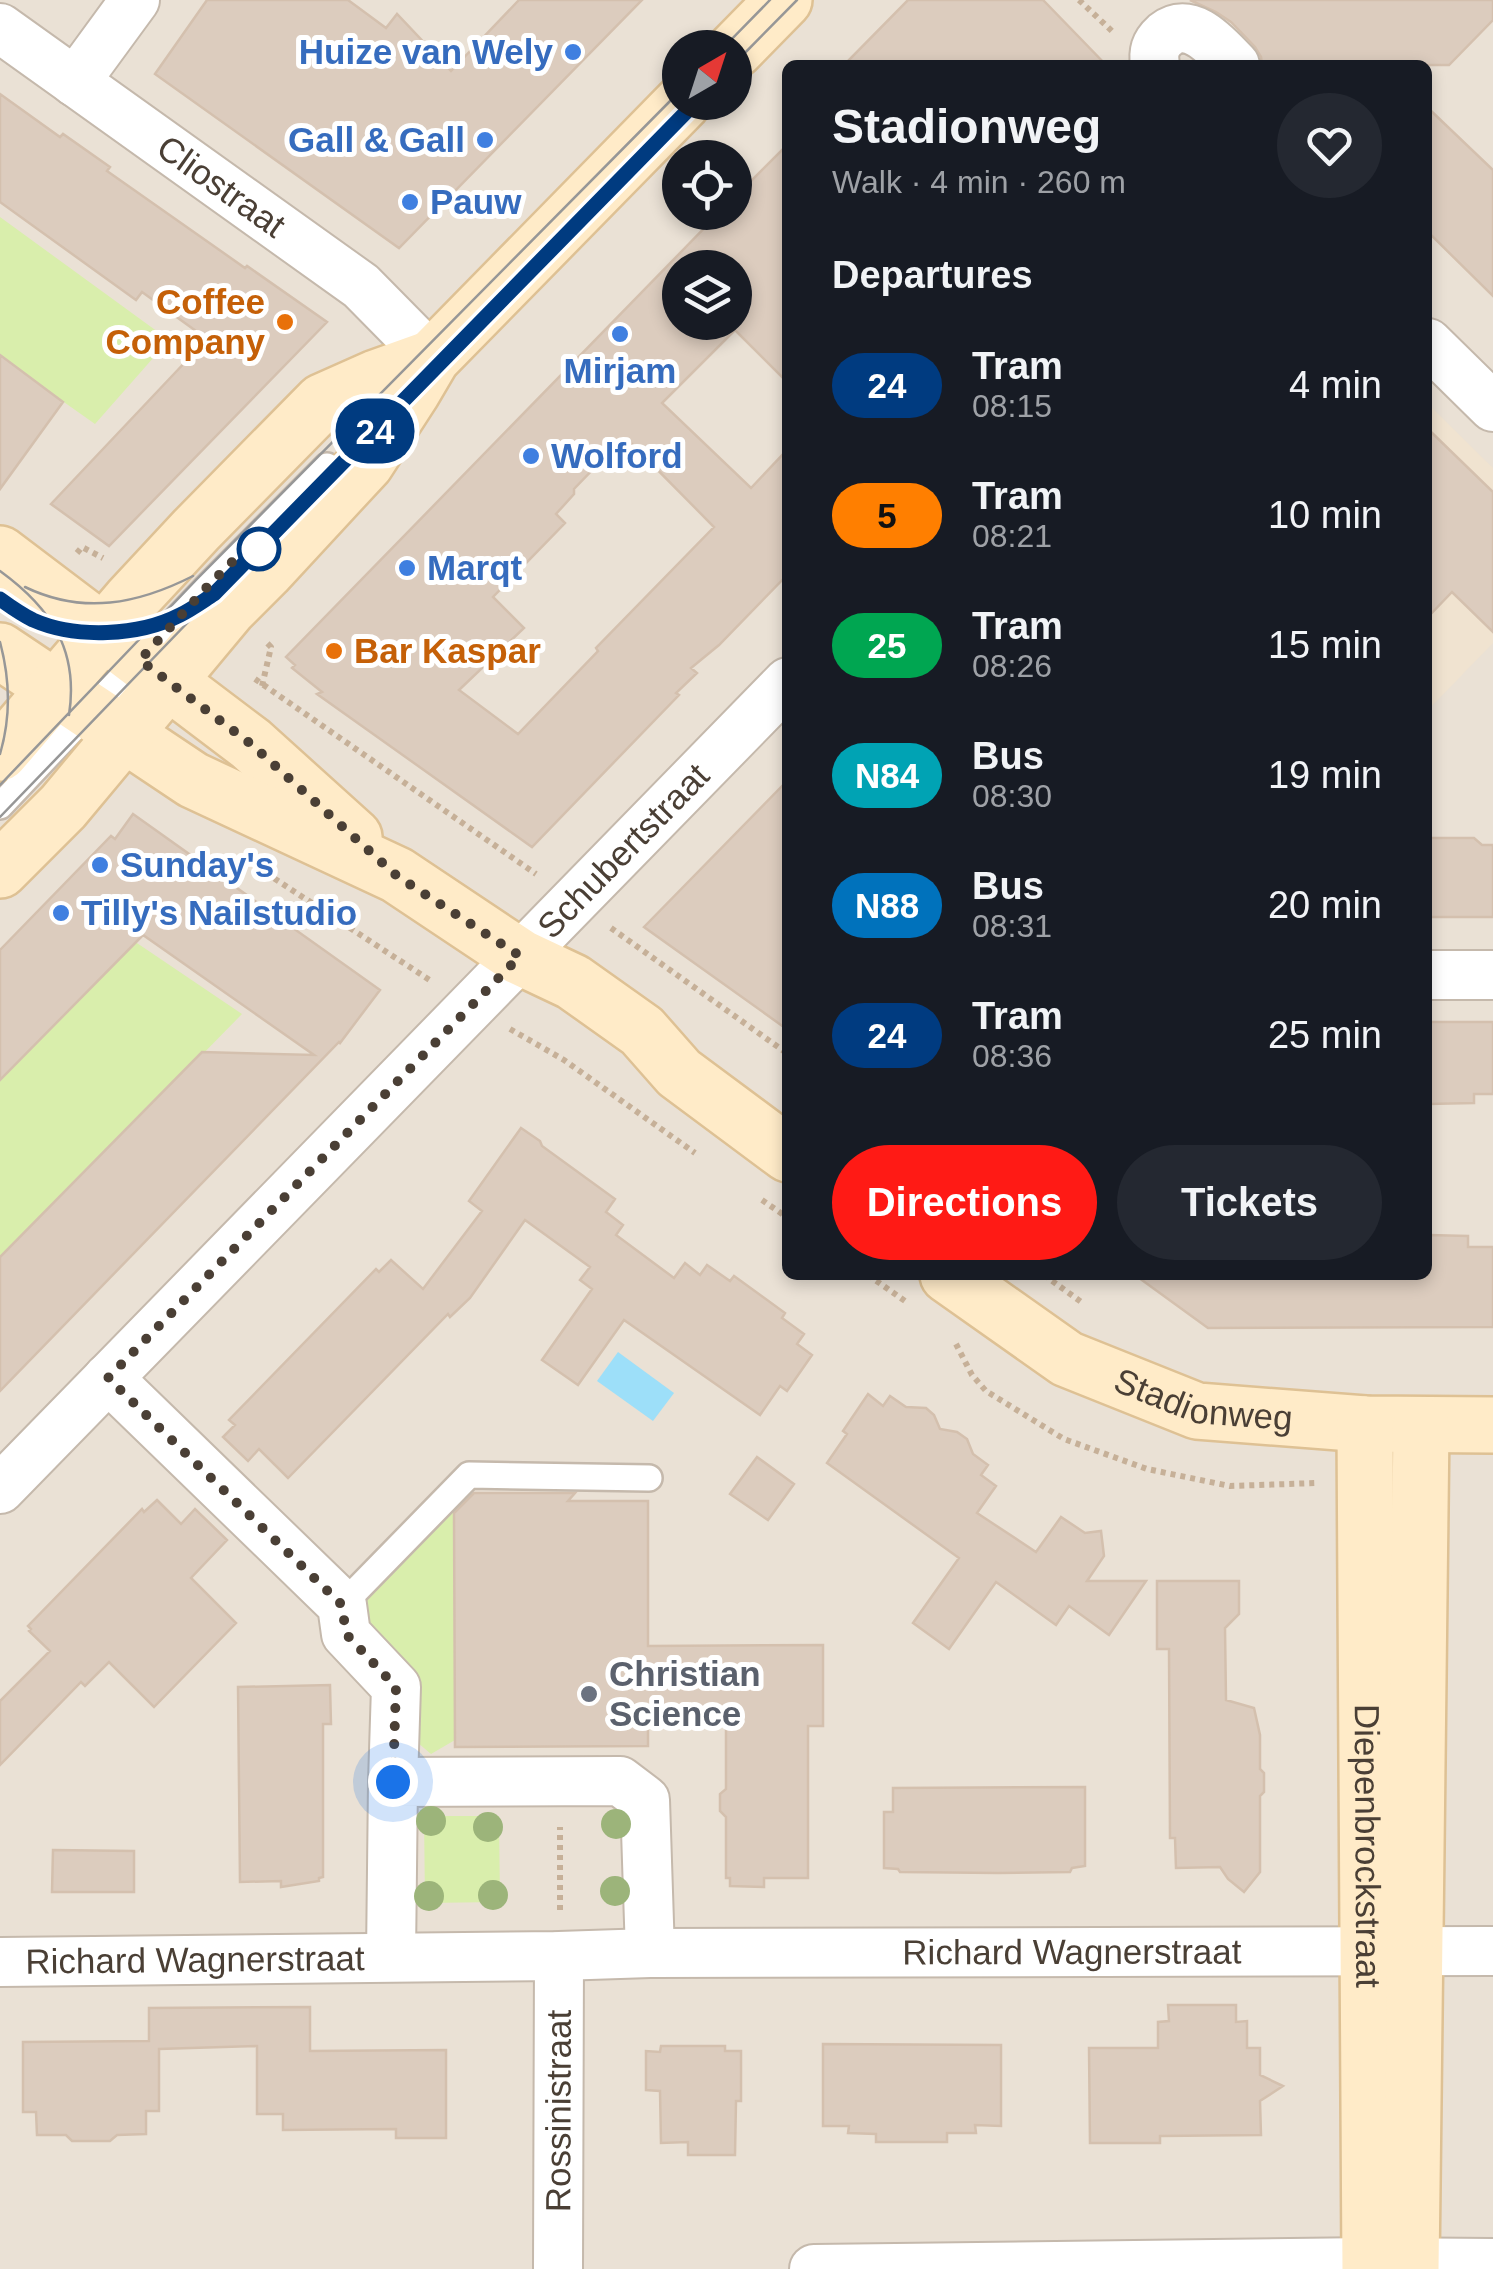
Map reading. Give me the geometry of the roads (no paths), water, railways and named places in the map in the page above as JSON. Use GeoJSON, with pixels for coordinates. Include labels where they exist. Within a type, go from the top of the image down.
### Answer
{"type":"FeatureCollection","features":[{"type":"Feature","properties":{"kind":"main road"},"geometry":{"type":"LineString","coordinates":[[752,33],[784,0]]}},
{"type":"Feature","properties":{"kind":"main road"},"geometry":{"type":"LineString","coordinates":[[95,663],[228,608],[366,464],[432,358],[665,120]]}},
{"type":"Feature","properties":{"kind":"main road"},"geometry":{"type":"LineString","coordinates":[[0,753],[95,663],[188,537],[322,402],[432,358]]}},
{"type":"Feature","properties":{"kind":"main road"},"geometry":{"type":"LineString","coordinates":[[0,554],[95,663]]}},
{"type":"Feature","properties":{"kind":"main road"},"geometry":{"type":"LineString","coordinates":[[0,652],[95,663],[251,744],[397,876],[520,956],[557,1008],[615,1044],[679,1073],[782,1150]]}},
{"type":"Feature","properties":{"kind":"main road"},"geometry":{"type":"LineString","coordinates":[[0,870],[63,806],[95,663]]}},
{"type":"Feature","properties":{"kind":"main road","name":"Stadionweg"},"geometry":{"type":"LineString","coordinates":[[955,1280],[1067,1359],[1198,1411],[1364,1424],[1493,1425]]}},
{"type":"Feature","properties":{"kind":"main road","name":"Diepenbrockstraat"},"geometry":{"type":"LineString","coordinates":[[1364,1424],[1391,1951]]}},
{"type":"Feature","properties":{"kind":"main road","name":"Diepenbrockstraat"},"geometry":{"type":"LineString","coordinates":[[1390,2265],[1391,1951],[1421,1425]]}},
{"type":"Feature","properties":{"kind":"street"},"geometry":{"type":"LineString","coordinates":[[75,82],[135,0]]}},
{"type":"Feature","properties":{"kind":"street","name":"Cliostraat"},"geometry":{"type":"LineString","coordinates":[[0,28],[361,286],[432,358]]}},
{"type":"Feature","properties":{"kind":"street"},"geometry":{"type":"LineString","coordinates":[[1154,60],[1155,47],[1175,29],[1191,29],[1230,60]]}},
{"type":"Feature","properties":{"kind":"street"},"geometry":{"type":"LineString","coordinates":[[1432,347],[1493,407]]}},
{"type":"Feature","properties":{"kind":"street","name":"Schubertstraat"},"geometry":{"type":"LineString","coordinates":[[0,1490],[782,688]]}},
{"type":"Feature","properties":{"kind":"street"},"geometry":{"type":"LineString","coordinates":[[1432,976],[1493,975]]}},
{"type":"Feature","properties":{"kind":"street"},"geometry":{"type":"LineString","coordinates":[[108,1378],[342,1605]]}},
{"type":"Feature","properties":{"kind":"street","name":"Richard Wagnerstraat"},"geometry":{"type":"LineString","coordinates":[[342,1605],[346,1634],[396,1687],[392,1956]]}},
{"type":"Feature","properties":{"kind":"street"},"geometry":{"type":"LineString","coordinates":[[393,1782],[620,1781],[645,1800],[650,1953]]}},
{"type":"Feature","properties":{"kind":"street","name":"Richard Wagnerstraat"},"geometry":{"type":"LineString","coordinates":[[0,1962],[650,1953],[1493,1951]]}},
{"type":"Feature","properties":{"kind":"street","name":"Rossinistraat"},"geometry":{"type":"LineString","coordinates":[[558,2269],[560,1956]]}},
{"type":"Feature","properties":{"kind":"street"},"geometry":{"type":"LineString","coordinates":[[814,2269],[1493,2262]]}},
{"type":"Feature","properties":{"kind":"lane"},"geometry":{"type":"LineString","coordinates":[[0,806],[95,663]]}},
{"type":"Feature","properties":{"kind":"lane"},"geometry":{"type":"LineString","coordinates":[[342,1605],[469,1475],[649,1478]]}},
{"type":"Feature","properties":{"kind":"water"},"geometry":{"type":"Polygon","coordinates":[[[618,1352],[674,1393],[653,1421],[597,1381],[618,1352]]]}},
{"type":"Feature","properties":{"kind":"tram line"},"geometry":{"type":"LineString","coordinates":[[741,30],[770,0]]}},
{"type":"Feature","properties":{"kind":"tram line"},"geometry":{"type":"LineString","coordinates":[[752,46],[797,0]]}},
{"type":"Feature","properties":{"kind":"tram line"},"geometry":{"type":"LineString","coordinates":[[0,785],[197,579],[662,109]]}},
{"type":"Feature","properties":{"kind":"tram line"},"geometry":{"type":"LineString","coordinates":[[0,817],[678,120]]}},
{"type":"Feature","properties":{"kind":"tram line","name":"24"},"geometry":{"type":"LineString","coordinates":[[0,599],[47,626],[85,632],[128,632],[179,616],[214,594],[678,120]]}},
{"type":"Feature","properties":{"kind":"tram line"},"geometry":{"type":"LineString","coordinates":[[0,571],[34,600],[57,632],[70,670],[69,715]]}},
{"type":"Feature","properties":{"kind":"tram line"},"geometry":{"type":"LineString","coordinates":[[25,587],[68,601],[110,602],[152,593],[193,576]]}},
{"type":"Feature","properties":{"kind":"tram line"},"geometry":{"type":"LineString","coordinates":[[0,599],[36,619],[74,630],[114,632],[155,625]]}},
{"type":"Feature","properties":{"kind":"tram line"},"geometry":{"type":"LineString","coordinates":[[0,642],[8,698],[0,754]]}},
{"type":"Feature","properties":{"kind":"place","name":"Huize van Wely"},"geometry":{"type":"Point","coordinates":[573,52]}},
{"type":"Feature","properties":{"kind":"place","name":"Gall & Gall"},"geometry":{"type":"Point","coordinates":[485,140]}},
{"type":"Feature","properties":{"kind":"place","name":"Pauw"},"geometry":{"type":"Point","coordinates":[410,202]}},
{"type":"Feature","properties":{"kind":"place","name":"Coffee Company"},"geometry":{"type":"Point","coordinates":[285,322]}},
{"type":"Feature","properties":{"kind":"place","name":"Mirjam"},"geometry":{"type":"Point","coordinates":[620,334]}},
{"type":"Feature","properties":{"kind":"place","name":"Wolford"},"geometry":{"type":"Point","coordinates":[531,456]}},
{"type":"Feature","properties":{"kind":"place","name":"Marqt"},"geometry":{"type":"Point","coordinates":[407,568]}},
{"type":"Feature","properties":{"kind":"place","name":"Bar Kaspar"},"geometry":{"type":"Point","coordinates":[334,651]}},
{"type":"Feature","properties":{"kind":"place","name":"Sunday's"},"geometry":{"type":"Point","coordinates":[100,865]}},
{"type":"Feature","properties":{"kind":"place","name":"Tilly's Nailstudio"},"geometry":{"type":"Point","coordinates":[61,913]}},
{"type":"Feature","properties":{"kind":"place","name":"Christian Science"},"geometry":{"type":"Point","coordinates":[589,1694]}}]}
